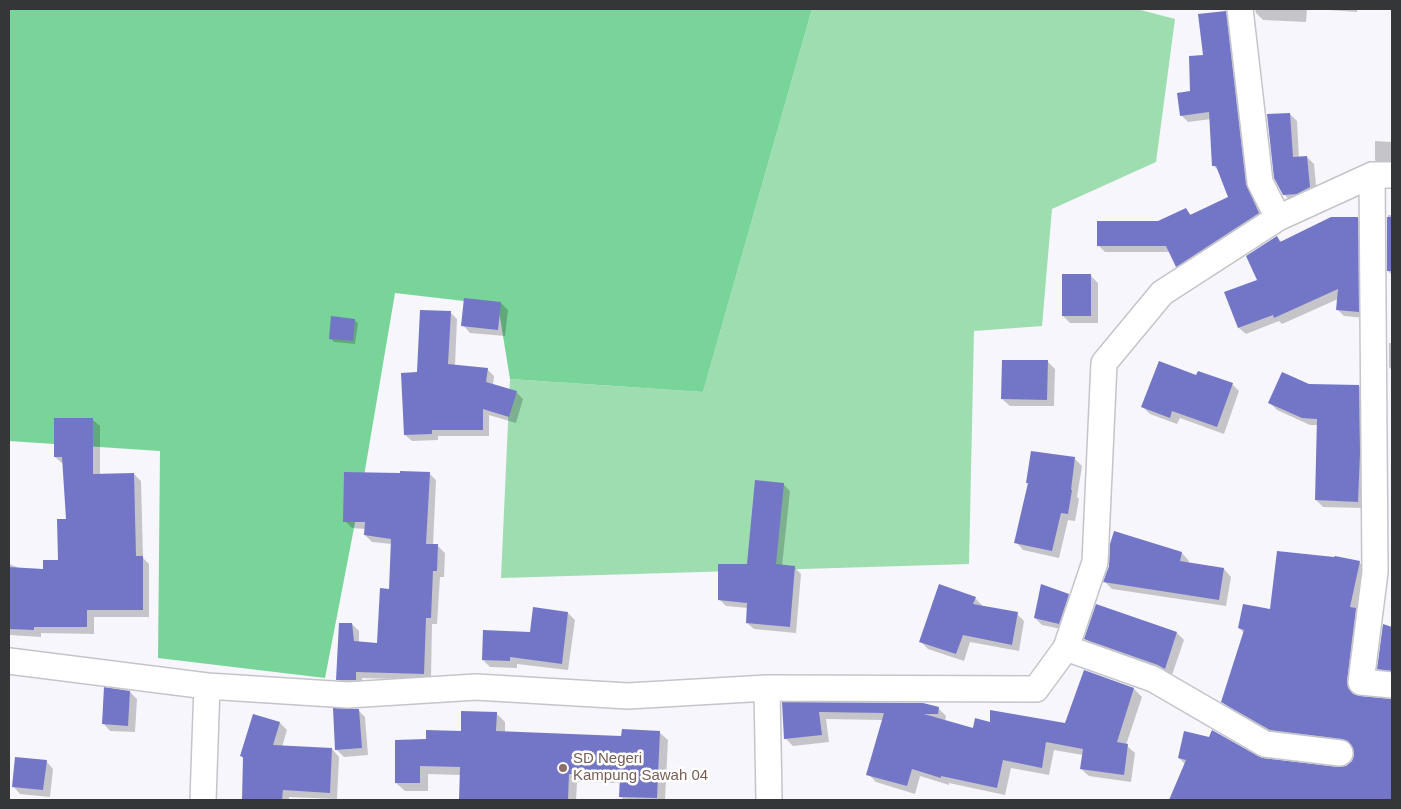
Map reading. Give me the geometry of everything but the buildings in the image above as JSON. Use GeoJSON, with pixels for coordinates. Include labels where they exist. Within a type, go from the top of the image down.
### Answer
{"type":"FeatureCollection","features":[{"type":"Feature","properties":{"kind":"street"},"geometry":{"type":"LineString","coordinates":[[1240,9],[1260,182],[1278,218]]}},
{"type":"Feature","properties":{"kind":"street"},"geometry":{"type":"LineString","coordinates":[[9,661],[207,686],[348,695],[476,687],[628,696],[767,688],[1036,689],[1066,648],[1095,562],[1104,363],[1162,293],[1278,218],[1382,175],[1375,572],[1361,682],[1392,685]]}},
{"type":"Feature","properties":{"kind":"street"},"geometry":{"type":"LineString","coordinates":[[1066,648],[1153,679],[1265,744],[1340,753]]}},
{"type":"Feature","properties":{"kind":"street"},"geometry":{"type":"LineString","coordinates":[[204,800],[207,686]]}},
{"type":"Feature","properties":{"kind":"street"},"geometry":{"type":"LineString","coordinates":[[767,688],[769,800]]}},
{"type":"Feature","properties":{"kind":"green space"},"geometry":{"type":"Polygon","coordinates":[[[9,9],[812,9],[703,392],[510,379],[498,305],[395,293],[364,476],[325,678],[158,658],[160,451],[9,441],[9,9]]]}},
{"type":"Feature","properties":{"kind":"green space"},"geometry":{"type":"Polygon","coordinates":[[[812,9],[1137,9],[1175,19],[1156,162],[1052,209],[1042,326],[974,331],[969,564],[501,578],[510,379],[703,392],[812,9]]]}},
{"type":"Feature","properties":{"kind":"place","name":"SD Negeri Kampung Sawah 04"},"geometry":{"type":"Point","coordinates":[563,768]}}]}
